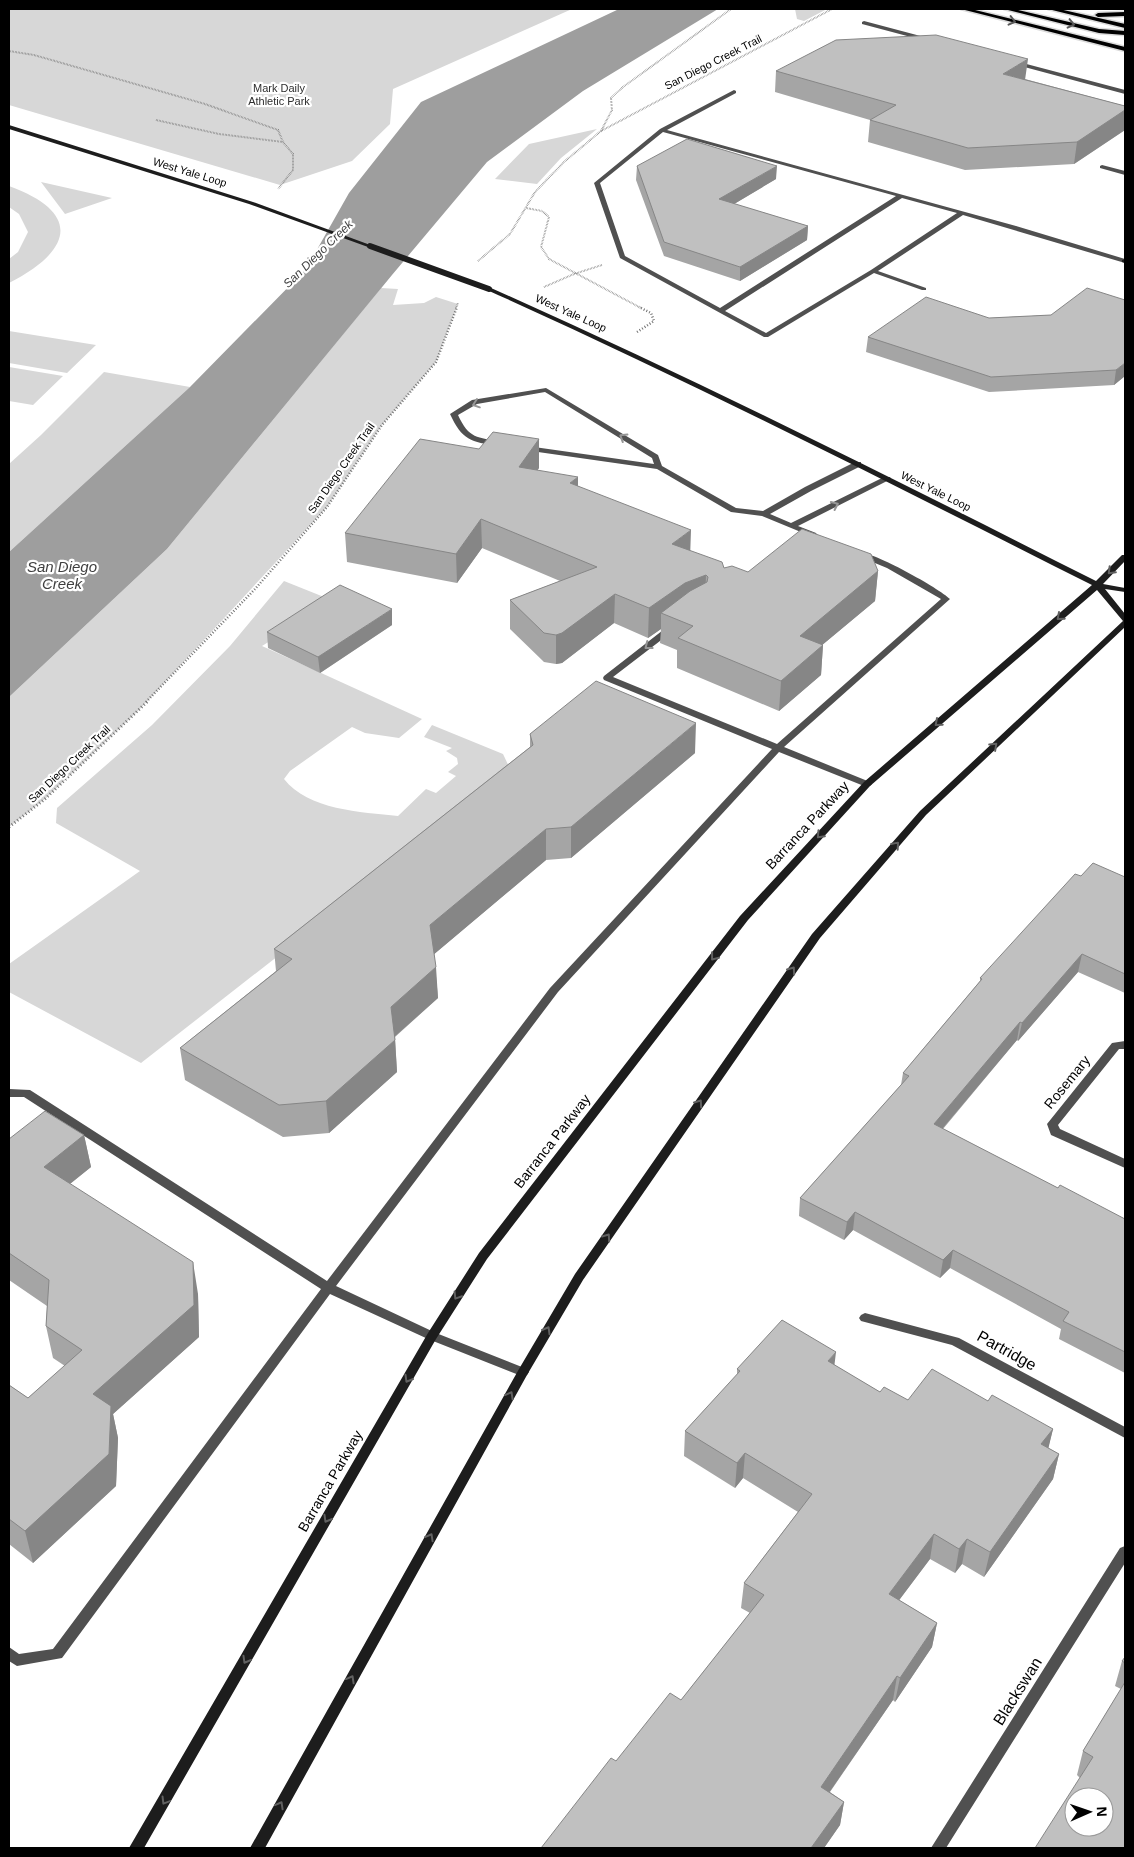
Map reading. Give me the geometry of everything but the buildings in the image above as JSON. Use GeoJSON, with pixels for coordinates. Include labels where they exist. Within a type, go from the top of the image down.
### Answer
{"type":"FeatureCollection","features":[{"type":"Feature","properties":{"kind":"main road"},"geometry":{"type":"LineString","coordinates":[[964,9],[1125,50]]}},
{"type":"Feature","properties":{"kind":"main road"},"geometry":{"type":"LineString","coordinates":[[1007,9],[1099,31],[1125,33]]}},
{"type":"Feature","properties":{"kind":"main road"},"geometry":{"type":"LineString","coordinates":[[1051,9],[1125,26]]}},
{"type":"Feature","properties":{"kind":"main road"},"geometry":{"type":"LineString","coordinates":[[1081,16],[1125,14]]}},
{"type":"Feature","properties":{"kind":"main road","name":"West Yale Loop"},"geometry":{"type":"LineString","coordinates":[[9,127],[251,203],[489,289],[608,342],[858,464],[1097,585],[1125,590]]}},
{"type":"Feature","properties":{"kind":"main road","name":"Barranca Parkway"},"geometry":{"type":"LineString","coordinates":[[136,1848],[432,1336],[483,1256],[744,918],[867,784],[1097,585],[1125,557]]}},
{"type":"Feature","properties":{"kind":"main road","name":"West Yale Loop"},"geometry":{"type":"LineString","coordinates":[[1097,585],[1125,621]]}},
{"type":"Feature","properties":{"kind":"main road"},"geometry":{"type":"LineString","coordinates":[[257,1848],[523,1372],[579,1277],[816,936],[923,814],[1125,621]]}},
{"type":"Feature","properties":{"kind":"street"},"geometry":{"type":"LineString","coordinates":[[864,23],[929,40]]}},
{"type":"Feature","properties":{"kind":"street"},"geometry":{"type":"LineString","coordinates":[[1004,60],[1125,92]]}},
{"type":"Feature","properties":{"kind":"street"},"geometry":{"type":"LineString","coordinates":[[734,92],[662,130],[597,183],[622,257],[766,336],[873,271],[962,213]]}},
{"type":"Feature","properties":{"kind":"street"},"geometry":{"type":"LineString","coordinates":[[662,130],[962,213],[1124,261]]}},
{"type":"Feature","properties":{"kind":"street"},"geometry":{"type":"LineString","coordinates":[[1102,166],[1125,173]]}},
{"type":"Feature","properties":{"kind":"street"},"geometry":{"type":"LineString","coordinates":[[720,311],[901,196]]}},
{"type":"Feature","properties":{"kind":"street"},"geometry":{"type":"LineString","coordinates":[[873,271],[924,289]]}},
{"type":"Feature","properties":{"kind":"street"},"geometry":{"type":"LineString","coordinates":[[504,444],[475,440],[461,431],[454,414],[475,402],[546,390],[655,457],[659,467]]}},
{"type":"Feature","properties":{"kind":"street"},"geometry":{"type":"LineString","coordinates":[[514,446],[659,467],[734,510],[764,514],[815,536],[799,542]]}},
{"type":"Feature","properties":{"kind":"street"},"geometry":{"type":"LineString","coordinates":[[764,514],[808,488],[858,464]]}},
{"type":"Feature","properties":{"kind":"street"},"geometry":{"type":"LineString","coordinates":[[791,526],[887,479]]}},
{"type":"Feature","properties":{"kind":"street"},"geometry":{"type":"LineString","coordinates":[[9,1653],[17,1660],[57,1654],[328,1288],[554,990],[778,748],[946,599],[890,566],[852,551]]}},
{"type":"Feature","properties":{"kind":"street"},"geometry":{"type":"LineString","coordinates":[[678,623],[607,678],[867,784]]}},
{"type":"Feature","properties":{"kind":"street","name":"Rosemary"},"geometry":{"type":"LineString","coordinates":[[1125,1045],[1116,1046],[1052,1124],[1055,1132],[1125,1164]]}},
{"type":"Feature","properties":{"kind":"street"},"geometry":{"type":"LineString","coordinates":[[9,1093],[26,1092],[328,1288],[432,1336],[523,1372]]}},
{"type":"Feature","properties":{"kind":"street","name":"Partridge"},"geometry":{"type":"LineString","coordinates":[[865,1318],[955,1340],[1125,1433]]}},
{"type":"Feature","properties":{"kind":"street","name":"Blackswan"},"geometry":{"type":"LineString","coordinates":[[938,1848],[1125,1552]]}},
{"type":"Feature","properties":{"kind":"path","name":"San Diego Creek Trail"},"geometry":{"type":"LineString","coordinates":[[601,131],[612,110],[611,98],[623,87],[731,9]]}},
{"type":"Feature","properties":{"kind":"path","name":"San Diego Creek Trail"},"geometry":{"type":"LineString","coordinates":[[477,262],[510,234],[535,192],[564,162],[601,131],[832,9]]}},
{"type":"Feature","properties":{"kind":"path"},"geometry":{"type":"LineString","coordinates":[[9,51],[42,58],[205,104],[278,130],[283,142],[293,154],[293,170],[278,189]]}},
{"type":"Feature","properties":{"kind":"path"},"geometry":{"type":"LineString","coordinates":[[156,120],[200,133],[242,140],[283,142]]}},
{"type":"Feature","properties":{"kind":"path"},"geometry":{"type":"LineString","coordinates":[[526,208],[548,213],[550,220],[542,242],[544,253],[557,265],[651,314],[654,318],[654,322],[644,329],[608,342]]}},
{"type":"Feature","properties":{"kind":"path"},"geometry":{"type":"LineString","coordinates":[[544,287],[574,274],[600,266]]}},
{"type":"Feature","properties":{"kind":"path","name":"San Diego Creek Trail"},"geometry":{"type":"LineString","coordinates":[[9,827],[45,799],[139,710],[255,589],[327,507],[382,425],[436,362],[462,295]]}},
{"type":"Feature","properties":{"kind":"green space","name":"Mark Daily Athletic Park"},"geometry":{"type":"Polygon","coordinates":[[[9,9],[572,9],[393,89],[390,124],[352,161],[280,185],[9,105],[9,9]]]}},
{"type":"Feature","properties":{"kind":"green space"},"geometry":{"type":"Polygon","coordinates":[[[795,9],[827,9],[804,21],[797,19],[795,9]]]}},
{"type":"Feature","properties":{"kind":"green space"},"geometry":{"type":"Polygon","coordinates":[[[597,129],[561,158],[537,184],[495,179],[529,144],[597,129]]]}},
{"type":"Feature","properties":{"kind":"green space"},"geometry":{"type":"Polygon","coordinates":[[[41,182],[112,198],[65,214],[41,182]]]}},
{"type":"Feature","properties":{"kind":"green space"},"geometry":{"type":"Polygon","coordinates":[[[9,186],[33,197],[49,208],[58,220],[60,233],[56,245],[46,258],[30,271],[9,283],[9,259],[18,252],[28,232],[19,214],[9,207],[9,186]]]}},
{"type":"Feature","properties":{"kind":"green space"},"geometry":{"type":"Polygon","coordinates":[[[381,288],[398,289],[393,305],[424,303],[436,297],[458,304],[436,362],[382,425],[327,507],[139,710],[45,799],[9,827],[9,697],[167,549],[381,288]]]}},
{"type":"Feature","properties":{"kind":"green space"},"geometry":{"type":"Polygon","coordinates":[[[9,331],[96,345],[67,373],[9,363],[9,331]]]}},
{"type":"Feature","properties":{"kind":"green space"},"geometry":{"type":"Polygon","coordinates":[[[9,367],[63,376],[33,405],[9,401],[9,367]]]}},
{"type":"Feature","properties":{"kind":"green space"},"geometry":{"type":"Polygon","coordinates":[[[104,372],[190,387],[9,552],[9,464],[104,372]]]}},
{"type":"Feature","properties":{"kind":"green space"},"geometry":{"type":"Polygon","coordinates":[[[284,581],[334,601],[262,646],[422,719],[399,738],[365,733],[352,727],[290,771],[284,779],[294,789],[307,797],[336,808],[398,816],[426,789],[436,793],[456,776],[448,772],[458,764],[457,758],[446,751],[452,748],[424,737],[432,725],[503,754],[512,773],[141,1063],[9,992],[9,964],[140,871],[56,823],[57,808],[152,725],[230,646],[284,581]]]}},
{"type":"Feature","properties":{"kind":"water","name":"San Diego Creek"},"geometry":{"type":"Polygon","coordinates":[[[619,9],[718,9],[583,91],[487,162],[167,549],[9,697],[9,552],[190,387],[306,269],[349,193],[421,102],[619,9]]]}}]}
